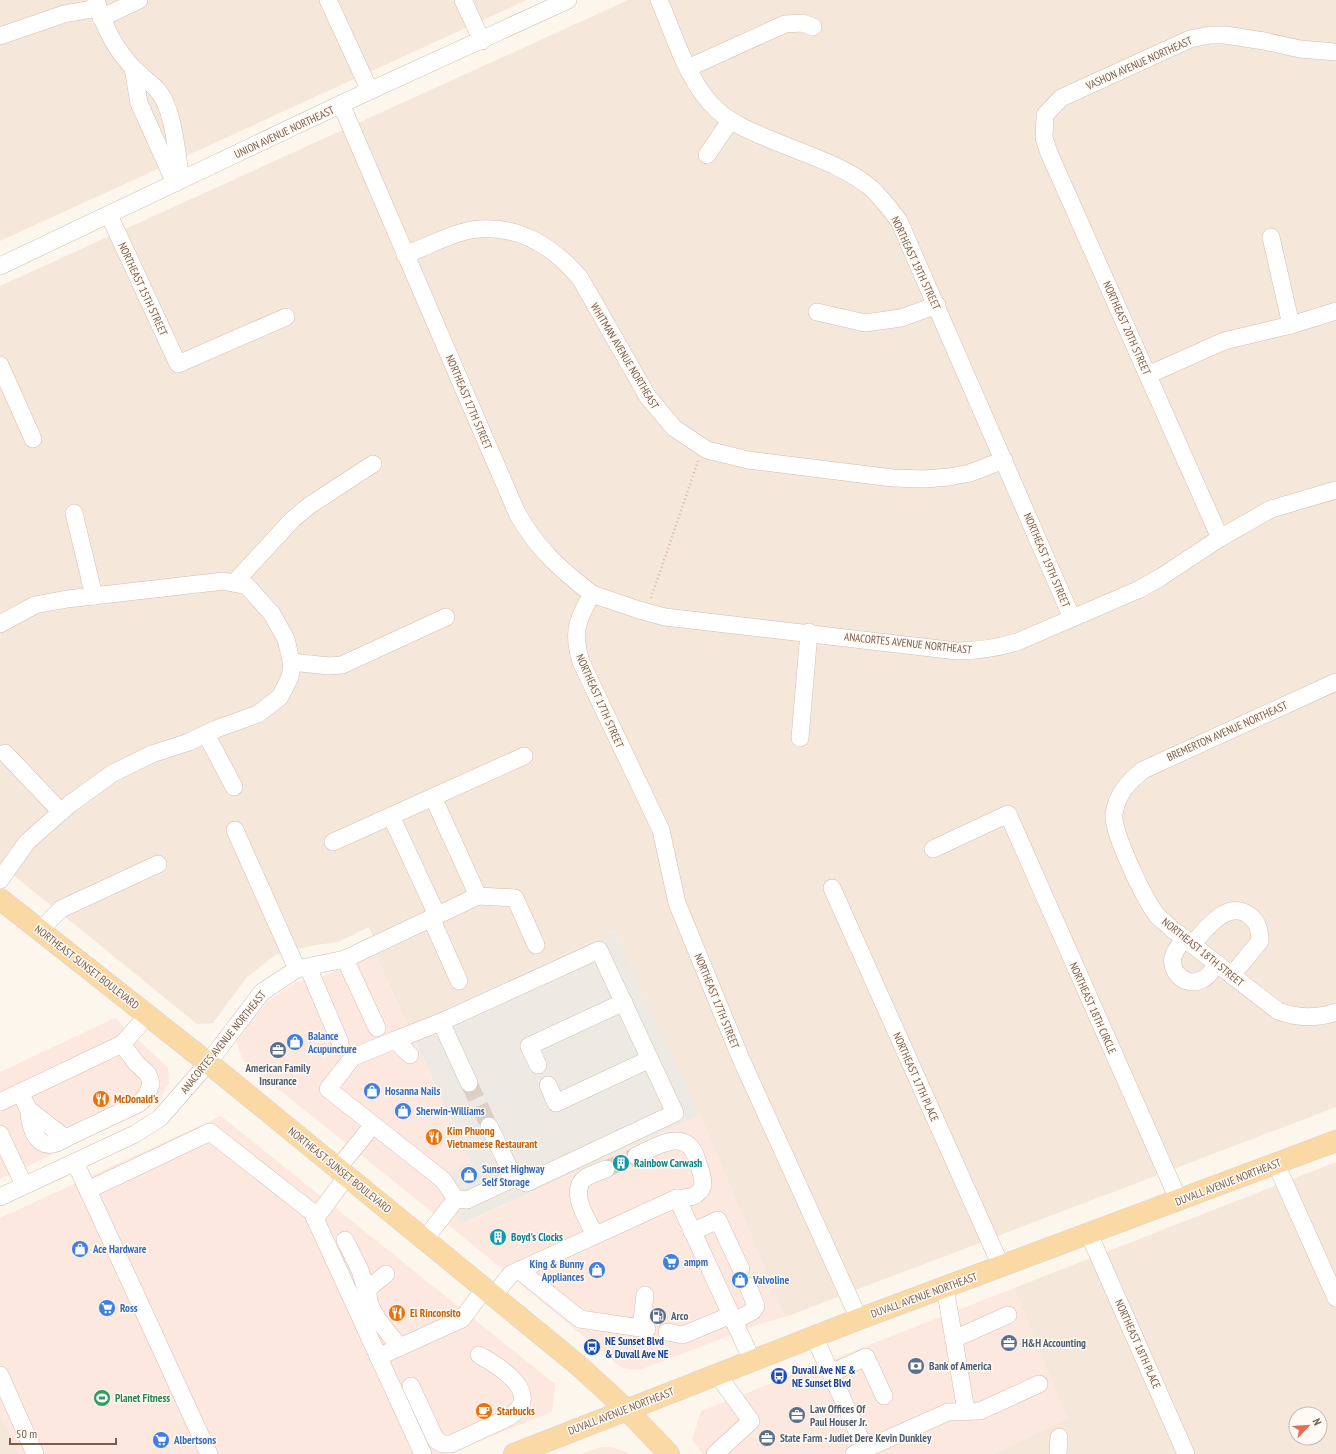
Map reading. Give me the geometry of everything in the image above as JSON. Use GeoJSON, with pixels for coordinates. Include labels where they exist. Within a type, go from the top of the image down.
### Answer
{"type":"FeatureCollection","features":[{"type":"Feature","properties":{"kind":"main road","name":"NORTHEAST SUNSET BOULEVARD"},"geometry":{"type":"LineString","coordinates":[[0,898],[343,1172],[578,1365],[626,1409],[669,1454]]}},
{"type":"Feature","properties":{"kind":"main road","name":"DUVALL AVENUE NORTHEAST"},"geometry":{"type":"LineString","coordinates":[[514,1454],[536,1450],[626,1409],[814,1336],[1179,1201],[1336,1141]]}},
{"type":"Feature","properties":{"kind":"street"},"geometry":{"type":"LineString","coordinates":[[0,36],[64,14],[98,9],[139,0]]}},
{"type":"Feature","properties":{"kind":"street"},"geometry":{"type":"LineString","coordinates":[[328,0],[370,91]]}},
{"type":"Feature","properties":{"kind":"street"},"geometry":{"type":"LineString","coordinates":[[463,0],[482,41]]}},
{"type":"Feature","properties":{"kind":"street","name":"UNION AVENUE NORTHEAST"},"geometry":{"type":"LineString","coordinates":[[0,266],[341,104],[482,41],[568,0]]}},
{"type":"Feature","properties":{"kind":"street","name":"NORTHEAST 19TH STREET"},"geometry":{"type":"LineString","coordinates":[[659,0],[688,68],[703,94],[716,110],[730,121],[854,176],[871,188],[886,203],[899,221],[937,305],[1072,618]]}},
{"type":"Feature","properties":{"kind":"street"},"geometry":{"type":"LineString","coordinates":[[98,9],[133,68],[160,92],[169,113],[175,138],[178,182]]}},
{"type":"Feature","properties":{"kind":"street"},"geometry":{"type":"LineString","coordinates":[[688,68],[786,24],[803,23],[813,27]]}},
{"type":"Feature","properties":{"kind":"street","name":"VASHON AVENUE NORTHEAST"},"geometry":{"type":"LineString","coordinates":[[1045,115],[1061,98],[1190,39],[1210,35],[1225,35],[1264,41],[1300,49],[1336,52]]}},
{"type":"Feature","properties":{"kind":"street"},"geometry":{"type":"LineString","coordinates":[[133,68],[140,103],[178,182]]}},
{"type":"Feature","properties":{"kind":"street","name":"NORTHEAST 17TH STREET"},"geometry":{"type":"LineString","coordinates":[[341,104],[517,513],[530,535],[545,553],[565,573],[592,594],[577,623],[577,649],[581,662],[661,830],[677,903],[741,1059],[859,1319]]}},
{"type":"Feature","properties":{"kind":"street","name":"NORTHEAST 20TH STREET"},"geometry":{"type":"LineString","coordinates":[[1045,115],[1044,138],[1049,153],[1220,538]]}},
{"type":"Feature","properties":{"kind":"street"},"geometry":{"type":"LineString","coordinates":[[707,155],[730,121]]}},
{"type":"Feature","properties":{"kind":"street","name":"NORTHEAST 15TH STREET"},"geometry":{"type":"LineString","coordinates":[[109,215],[178,364],[286,317]]}},
{"type":"Feature","properties":{"kind":"street","name":"WHITMAN AVENUE NORTHEAST"},"geometry":{"type":"LineString","coordinates":[[406,255],[470,230],[504,230],[520,233],[537,241],[566,262],[580,278],[648,397],[662,416],[688,439],[707,450],[748,460],[892,478],[924,479],[949,477],[970,473],[1004,460]]}},
{"type":"Feature","properties":{"kind":"street"},"geometry":{"type":"LineString","coordinates":[[1271,237],[1291,325]]}},
{"type":"Feature","properties":{"kind":"street"},"geometry":{"type":"LineString","coordinates":[[817,312],[865,323],[901,318],[937,305]]}},
{"type":"Feature","properties":{"kind":"street"},"geometry":{"type":"LineString","coordinates":[[1148,375],[1224,341],[1291,325],[1336,311]]}},
{"type":"Feature","properties":{"kind":"street"},"geometry":{"type":"LineString","coordinates":[[0,365],[33,438]]}},
{"type":"Feature","properties":{"kind":"street"},"geometry":{"type":"LineString","coordinates":[[234,583],[293,519],[310,504],[373,464]]}},
{"type":"Feature","properties":{"kind":"street","name":"ANACORTES AVENUE NORTHEAST"},"geometry":{"type":"LineString","coordinates":[[592,594],[665,617],[809,632],[958,651],[975,651],[996,648],[1017,642],[1140,589],[1220,538],[1271,509],[1336,490]]}},
{"type":"Feature","properties":{"kind":"street"},"geometry":{"type":"LineString","coordinates":[[74,513],[94,596]]}},
{"type":"Feature","properties":{"kind":"street"},"geometry":{"type":"LineString","coordinates":[[0,624],[34,604],[224,580],[247,586],[272,614],[286,639],[291,662],[290,677],[280,697],[258,714],[206,734],[190,742],[152,754],[113,773],[61,812],[27,842],[0,880]]}},
{"type":"Feature","properties":{"kind":"street"},"geometry":{"type":"LineString","coordinates":[[291,662],[329,666],[342,665],[446,617]]}},
{"type":"Feature","properties":{"kind":"street"},"geometry":{"type":"LineString","coordinates":[[800,738],[809,632]]}},
{"type":"Feature","properties":{"kind":"street","name":"BREMERTON AVENUE NORTHEAST"},"geometry":{"type":"LineString","coordinates":[[1123,789],[1132,779],[1155,763],[1334,688]]}},
{"type":"Feature","properties":{"kind":"street"},"geometry":{"type":"LineString","coordinates":[[206,734],[234,787]]}},
{"type":"Feature","properties":{"kind":"street"},"geometry":{"type":"LineString","coordinates":[[4,753],[61,812]]}},
{"type":"Feature","properties":{"kind":"street"},"geometry":{"type":"LineString","coordinates":[[333,842],[524,756]]}},
{"type":"Feature","properties":{"kind":"street","name":"NORTHEAST 18TH STREET"},"geometry":{"type":"LineString","coordinates":[[1123,789],[1116,805],[1114,816],[1116,829],[1148,901],[1157,914],[1188,942],[1278,1011],[1292,1016],[1306,1018],[1336,1012]]}},
{"type":"Feature","properties":{"kind":"street"},"geometry":{"type":"LineString","coordinates":[[433,797],[478,896],[515,898],[536,945]]}},
{"type":"Feature","properties":{"kind":"street","name":"NORTHEAST 18TH CIRCLE"},"geometry":{"type":"LineString","coordinates":[[933,849],[1008,814],[1179,1201]]}},
{"type":"Feature","properties":{"kind":"street"},"geometry":{"type":"LineString","coordinates":[[391,816],[434,917],[459,981]]}},
{"type":"Feature","properties":{"kind":"street"},"geometry":{"type":"LineString","coordinates":[[235,830],[340,1042]]}},
{"type":"Feature","properties":{"kind":"street"},"geometry":{"type":"LineString","coordinates":[[40,930],[61,909],[158,864]]}},
{"type":"Feature","properties":{"kind":"street","name":"NORTHEAST 17TH PLACE"},"geometry":{"type":"LineString","coordinates":[[832,888],[1001,1266]]}},
{"type":"Feature","properties":{"kind":"street","name":"ANACORTES AVENUE NORTHEAST"},"geometry":{"type":"LineString","coordinates":[[0,1196],[135,1134],[160,1118],[208,1063],[262,992],[303,968],[344,960],[478,896]]}},
{"type":"Feature","properties":{"kind":"street"},"geometry":{"type":"LineString","coordinates":[[1218,964],[1205,979],[1199,981],[1186,981],[1181,978],[1173,967],[1174,955],[1223,914],[1237,911],[1250,916],[1259,927],[1260,941],[1232,975]]}},
{"type":"Feature","properties":{"kind":"street"},"geometry":{"type":"LineString","coordinates":[[489,1126],[514,1178],[526,1183],[675,1113],[599,950],[441,1022],[353,1057],[328,1089],[442,1180],[456,1199],[467,1200],[514,1178]]}},
{"type":"Feature","properties":{"kind":"street"},"geometry":{"type":"LineString","coordinates":[[344,960],[377,1028]]}},
{"type":"Feature","properties":{"kind":"street"},"geometry":{"type":"LineString","coordinates":[[538,1065],[529,1046],[624,1002]]}},
{"type":"Feature","properties":{"kind":"street"},"geometry":{"type":"LineString","coordinates":[[0,1102],[122,1044],[148,1015]]}},
{"type":"Feature","properties":{"kind":"street"},"geometry":{"type":"LineString","coordinates":[[441,1022],[469,1083]]}},
{"type":"Feature","properties":{"kind":"street"},"geometry":{"type":"LineString","coordinates":[[395,1040],[410,1055]]}},
{"type":"Feature","properties":{"kind":"street"},"geometry":{"type":"LineString","coordinates":[[20,1093],[29,1110],[29,1122],[40,1141],[52,1144],[140,1103],[147,1095],[151,1083],[148,1074],[136,1062],[122,1044]]}},
{"type":"Feature","properties":{"kind":"street"},"geometry":{"type":"LineString","coordinates":[[548,1085],[556,1103],[650,1059]]}},
{"type":"Feature","properties":{"kind":"street"},"geometry":{"type":"LineString","coordinates":[[315,1219],[373,1125]]}},
{"type":"Feature","properties":{"kind":"street"},"geometry":{"type":"LineString","coordinates":[[88,1190],[210,1132],[312,1212],[423,1454]]}},
{"type":"Feature","properties":{"kind":"street"},"geometry":{"type":"LineString","coordinates":[[0,1134],[24,1185]]}},
{"type":"Feature","properties":{"kind":"street"},"geometry":{"type":"LineString","coordinates":[[378,1357],[462,1318],[511,1274],[677,1198],[694,1196],[698,1194],[703,1185],[697,1160],[690,1147],[677,1141],[669,1141],[636,1156]]}},
{"type":"Feature","properties":{"kind":"street"},"geometry":{"type":"LineString","coordinates":[[75,1162],[210,1454]]}},
{"type":"Feature","properties":{"kind":"street"},"geometry":{"type":"LineString","coordinates":[[1276,1164],[1336,1298]]}},
{"type":"Feature","properties":{"kind":"street"},"geometry":{"type":"LineString","coordinates":[[595,1235],[578,1198],[580,1186],[585,1178],[606,1169]]}},
{"type":"Feature","properties":{"kind":"street"},"geometry":{"type":"LineString","coordinates":[[677,1198],[752,1360]]}},
{"type":"Feature","properties":{"kind":"street"},"geometry":{"type":"LineString","coordinates":[[425,1239],[456,1199]]}},
{"type":"Feature","properties":{"kind":"street"},"geometry":{"type":"LineString","coordinates":[[692,1232],[718,1220],[741,1269]]}},
{"type":"Feature","properties":{"kind":"street","name":"NORTHEAST 18TH PLACE"},"geometry":{"type":"LineString","coordinates":[[1089,1234],[1186,1454]]}},
{"type":"Feature","properties":{"kind":"street"},"geometry":{"type":"LineString","coordinates":[[345,1240],[360,1270],[369,1304],[400,1347]]}},
{"type":"Feature","properties":{"kind":"street"},"geometry":{"type":"LineString","coordinates":[[519,1270],[580,1319],[644,1329],[645,1295]]}},
{"type":"Feature","properties":{"kind":"street"},"geometry":{"type":"LineString","coordinates":[[367,1293],[369,1288],[386,1274]]}},
{"type":"Feature","properties":{"kind":"street"},"geometry":{"type":"LineString","coordinates":[[667,1332],[683,1335],[753,1311],[756,1306],[748,1286]]}},
{"type":"Feature","properties":{"kind":"street"},"geometry":{"type":"LineString","coordinates":[[945,1287],[966,1411]]}},
{"type":"Feature","properties":{"kind":"street"},"geometry":{"type":"LineString","coordinates":[[954,1340],[1008,1315]]}},
{"type":"Feature","properties":{"kind":"street"},"geometry":{"type":"LineString","coordinates":[[814,1336],[831,1374],[860,1452],[948,1412],[980,1411],[1039,1384]]}},
{"type":"Feature","properties":{"kind":"street"},"geometry":{"type":"LineString","coordinates":[[411,1386],[436,1440],[443,1444],[451,1444],[509,1417],[515,1413],[522,1401],[520,1387],[515,1381],[497,1365],[479,1355]]}},
{"type":"Feature","properties":{"kind":"street"},"geometry":{"type":"LineString","coordinates":[[831,1374],[866,1357],[884,1396]]}},
{"type":"Feature","properties":{"kind":"street"},"geometry":{"type":"LineString","coordinates":[[715,1454],[751,1421],[717,1374]]}},
{"type":"Feature","properties":{"kind":"street"},"geometry":{"type":"LineString","coordinates":[[0,1375],[35,1454]]}},
{"type":"Feature","properties":{"kind":"street"},"geometry":{"type":"LineString","coordinates":[[1058,1454],[1059,1437]]}},
{"type":"Feature","properties":{"kind":"path"},"geometry":{"type":"LineString","coordinates":[[639,610],[653,596],[698,459],[707,450]]}},
{"type":"Feature","properties":{"kind":"shaded area"},"geometry":{"type":"Polygon","coordinates":[[[0,0],[527,0],[0,241],[0,0]]]}},
{"type":"Feature","properties":{"kind":"shaded area"},"geometry":{"type":"Polygon","coordinates":[[[628,0],[1336,0],[1336,1107],[785,1317],[700,1115],[615,931],[408,1026],[374,952],[379,949],[369,927],[338,942],[310,946],[275,955],[247,977],[213,1023],[197,1024],[0,864],[0,286],[628,0]]]}},
{"type":"Feature","properties":{"kind":"shaded area","name":"Sunset Highway Self Storage"},"geometry":{"type":"Polygon","coordinates":[[[615,931],[700,1115],[460,1225],[455,1212],[465,1207],[449,1173],[470,1162],[408,1026],[615,931]]]}},
{"type":"Feature","properties":{"kind":"shaded area"},"geometry":{"type":"Polygon","coordinates":[[[374,952],[470,1163],[465,1208],[461,1225],[700,1115],[785,1317],[762,1323],[640,1370],[622,1368],[456,1231],[243,1061],[236,1041],[268,1001],[296,982],[324,976],[374,952]]]}},
{"type":"Feature","properties":{"kind":"shaded area"},"geometry":{"type":"Polygon","coordinates":[[[115,1018],[168,1068],[169,1083],[160,1099],[139,1114],[0,1179],[0,1072],[115,1018]]]}},
{"type":"Feature","properties":{"kind":"shaded area"},"geometry":{"type":"Polygon","coordinates":[[[221,1116],[555,1384],[552,1412],[448,1454],[19,1454],[0,1413],[0,1218],[221,1116]]]}},
{"type":"Feature","properties":{"kind":"shaded area"},"geometry":{"type":"Polygon","coordinates":[[[1336,1162],[1336,1454],[992,1454],[1067,1419],[1014,1288],[1336,1162]]]}},
{"type":"Feature","properties":{"kind":"shaded area"},"geometry":{"type":"Polygon","coordinates":[[[1014,1288],[1068,1419],[992,1454],[703,1454],[692,1440],[701,1411],[1014,1288]]]}},
{"type":"Feature","properties":{"kind":"shaded area"},"geometry":{"type":"Polygon","coordinates":[[[0,1413],[19,1454],[0,1454],[0,1413]]]}},
{"type":"Feature","properties":{"kind":"shaded area"},"geometry":{"type":"Polygon","coordinates":[[[601,1447],[611,1447],[628,1454],[581,1454],[601,1447]]]}},
{"type":"Feature","properties":{"kind":"tunnel"},"geometry":{"type":"LineString","coordinates":[[469,1083],[489,1126]]}},
{"type":"Feature","properties":{"kind":"tunnel"},"geometry":{"type":"LineString","coordinates":[[606,1169],[636,1156]]}},
{"type":"Feature","properties":{"kind":"place","name":"Balance Acupuncture"},"geometry":{"type":"Point","coordinates":[295,1042]}},
{"type":"Feature","properties":{"kind":"place","name":"American Family Insurance"},"geometry":{"type":"Point","coordinates":[278,1050]}},
{"type":"Feature","properties":{"kind":"place","name":"Hosanna Nails"},"geometry":{"type":"Point","coordinates":[372,1091]}},
{"type":"Feature","properties":{"kind":"place","name":"McDonald's"},"geometry":{"type":"Point","coordinates":[101,1099]}},
{"type":"Feature","properties":{"kind":"place","name":"Sherwin-Williams"},"geometry":{"type":"Point","coordinates":[403,1111]}},
{"type":"Feature","properties":{"kind":"place","name":"Kim Phuong Vietnamese Restaurant"},"geometry":{"type":"Point","coordinates":[434,1137]}},
{"type":"Feature","properties":{"kind":"place","name":"Rainbow Carwash"},"geometry":{"type":"Point","coordinates":[621,1163]}},
{"type":"Feature","properties":{"kind":"place","name":"Sunset Highway Self Storage"},"geometry":{"type":"Point","coordinates":[469,1175]}},
{"type":"Feature","properties":{"kind":"place","name":"Boyd's Clocks"},"geometry":{"type":"Point","coordinates":[498,1237]}},
{"type":"Feature","properties":{"kind":"place","name":"Ace Hardware"},"geometry":{"type":"Point","coordinates":[80,1249]}},
{"type":"Feature","properties":{"kind":"place","name":"ampm"},"geometry":{"type":"Point","coordinates":[671,1262]}},
{"type":"Feature","properties":{"kind":"place","name":"King & Bunny Appliances"},"geometry":{"type":"Point","coordinates":[597,1270]}},
{"type":"Feature","properties":{"kind":"place","name":"Valvoline"},"geometry":{"type":"Point","coordinates":[740,1280]}},
{"type":"Feature","properties":{"kind":"place","name":"Ross"},"geometry":{"type":"Point","coordinates":[107,1308]}},
{"type":"Feature","properties":{"kind":"place","name":"El Rinconsito"},"geometry":{"type":"Point","coordinates":[397,1313]}},
{"type":"Feature","properties":{"kind":"place","name":"Arco"},"geometry":{"type":"Point","coordinates":[658,1316]}},
{"type":"Feature","properties":{"kind":"place","name":"H&H Accounting"},"geometry":{"type":"Point","coordinates":[1009,1343]}},
{"type":"Feature","properties":{"kind":"place","name":"NE Sunset Blvd & Duvall Ave NE"},"geometry":{"type":"Point","coordinates":[592,1347]}},
{"type":"Feature","properties":{"kind":"place","name":"Bank of America"},"geometry":{"type":"Point","coordinates":[916,1366]}},
{"type":"Feature","properties":{"kind":"place","name":"Duvall Ave NE & NE Sunset Blvd"},"geometry":{"type":"Point","coordinates":[779,1376]}},
{"type":"Feature","properties":{"kind":"place","name":"Planet Fitness"},"geometry":{"type":"Point","coordinates":[102,1398]}},
{"type":"Feature","properties":{"kind":"place","name":"Starbucks"},"geometry":{"type":"Point","coordinates":[484,1411]}},
{"type":"Feature","properties":{"kind":"place","name":"Law Offices Of Paul Houser Jr."},"geometry":{"type":"Point","coordinates":[797,1415]}},
{"type":"Feature","properties":{"kind":"place","name":"State Farm - Judiet Dere Kevin Dunkley"},"geometry":{"type":"Point","coordinates":[767,1438]}},
{"type":"Feature","properties":{"kind":"place","name":"Albertsons"},"geometry":{"type":"Point","coordinates":[161,1440]}}]}
